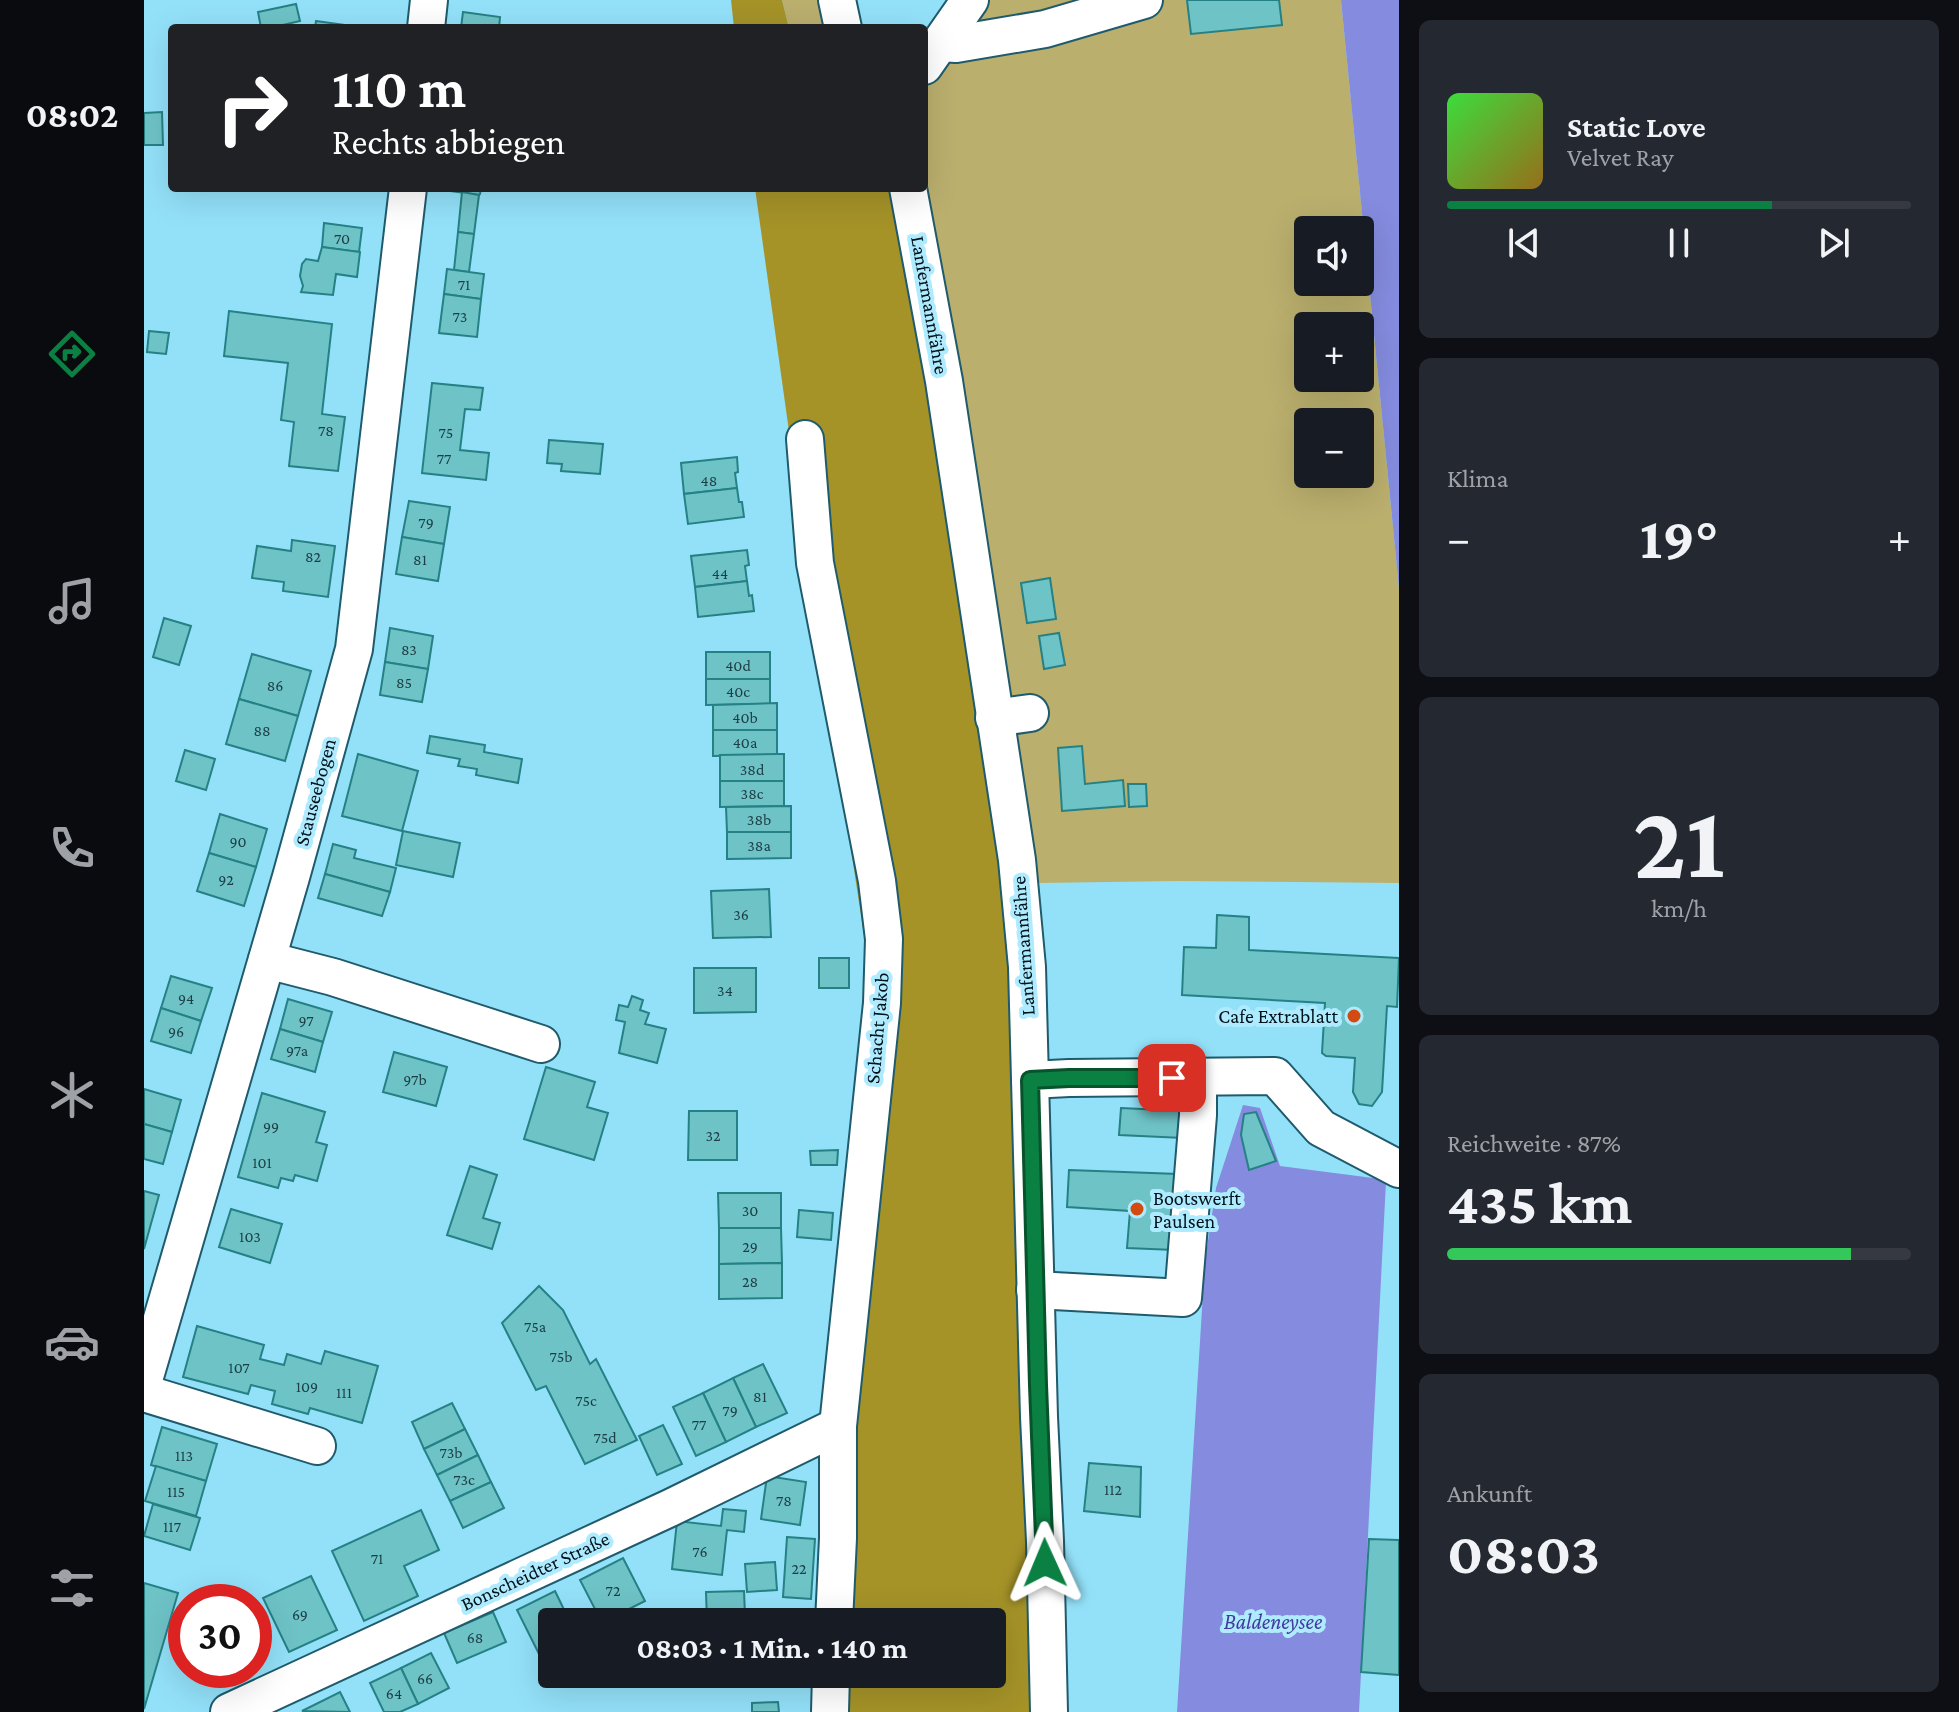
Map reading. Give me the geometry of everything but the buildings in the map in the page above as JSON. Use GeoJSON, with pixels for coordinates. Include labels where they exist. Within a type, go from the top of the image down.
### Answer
{"type":"FeatureCollection","features":[{"type":"Feature","properties":{"kind":"street"},"geometry":{"type":"LineString","coordinates":[[426,24],[429,0]]}},
{"type":"Feature","properties":{"kind":"street"},"geometry":{"type":"LineString","coordinates":[[837,0],[842,24]]}},
{"type":"Feature","properties":{"kind":"street"},"geometry":{"type":"LineString","coordinates":[[933,54],[970,0]]}},
{"type":"Feature","properties":{"kind":"street"},"geometry":{"type":"LineString","coordinates":[[933,54],[956,44],[1045,29],[1144,0]]}},
{"type":"Feature","properties":{"kind":"street","name":"Stauseebogen"},"geometry":{"type":"LineString","coordinates":[[144,1380],[354,649],[408,192]]}},
{"type":"Feature","properties":{"kind":"street","name":"Lanfermannfähre"},"geometry":{"type":"LineString","coordinates":[[909,192],[944,381],[1017,860],[1027,967],[1049,1712]]}},
{"type":"Feature","properties":{"kind":"street","name":"Schacht Jakob"},"geometry":{"type":"LineString","coordinates":[[805,439],[815,563],[877,881],[884,939],[882,1003],[838,1426],[835,1608]]}},
{"type":"Feature","properties":{"kind":"street"},"geometry":{"type":"LineString","coordinates":[[994,718],[1030,713]]}},
{"type":"Feature","properties":{"kind":"street"},"geometry":{"type":"LineString","coordinates":[[267,960],[333,977],[541,1044]]}},
{"type":"Feature","properties":{"kind":"street"},"geometry":{"type":"LineString","coordinates":[[1030,1080],[1275,1076],[1304,1088],[1321,1128],[1399,1169]]}},
{"type":"Feature","properties":{"kind":"street"},"geometry":{"type":"LineString","coordinates":[[1035,1290],[1193,1299],[1198,1078]]}},
{"type":"Feature","properties":{"kind":"street"},"geometry":{"type":"LineString","coordinates":[[144,1393],[317,1446]]}},
{"type":"Feature","properties":{"kind":"street","name":"Bonscheidter Straße"},"geometry":{"type":"LineString","coordinates":[[229,1712],[670,1508],[838,1426]]}},
{"type":"Feature","properties":{"kind":"street"},"geometry":{"type":"LineString","coordinates":[[830,1712],[831,1688]]}},
{"type":"Feature","properties":{"kind":"shaded area"},"geometry":{"type":"Polygon","coordinates":[[[731,0],[782,0],[788,24],[734,24],[731,0]]]}},
{"type":"Feature","properties":{"kind":"shaded area"},"geometry":{"type":"Polygon","coordinates":[[[782,0],[832,0],[838,24],[788,24],[782,0]]]}},
{"type":"Feature","properties":{"kind":"shaded area"},"geometry":{"type":"Polygon","coordinates":[[[983,0],[1341,0],[1362,216],[1294,216],[1294,296],[1370,296],[1372,312],[1294,312],[1294,392],[1374,392],[1374,335],[1399,588],[1399,883],[1039,883],[1030,845],[925,192],[928,192],[928,73],[983,0]]]}},
{"type":"Feature","properties":{"kind":"shaded area"},"geometry":{"type":"Polygon","coordinates":[[[756,192],[904,192],[1009,860],[1039,1712],[825,1712],[826,1688],[1006,1688],[1006,1608],[828,1608],[872,988],[756,192]]]}},
{"type":"Feature","properties":{"kind":"water"},"geometry":{"type":"Polygon","coordinates":[[[1341,0],[1399,0],[1399,588],[1370,296],[1374,296],[1374,216],[1362,216],[1341,0]]]}},
{"type":"Feature","properties":{"kind":"water","name":"Baldeneysee"},"geometry":{"type":"Polygon","coordinates":[[[1243,1105],[1260,1108],[1280,1166],[1386,1181],[1359,1712],[1177,1712],[1205,1261],[1216,1188],[1243,1105]]]}},
{"type":"Feature","properties":{"kind":"place","name":"Cafe Extrablatt"},"geometry":{"type":"Point","coordinates":[1354,1016]}},
{"type":"Feature","properties":{"kind":"place","name":"Bootswerft Paulsen"},"geometry":{"type":"Point","coordinates":[1137,1209]}},
{"type":"Feature","properties":{"kind":"route"},"geometry":{"type":"LineString","coordinates":[[1045,1563],[1030,1080],[1172,1078]]}}]}
